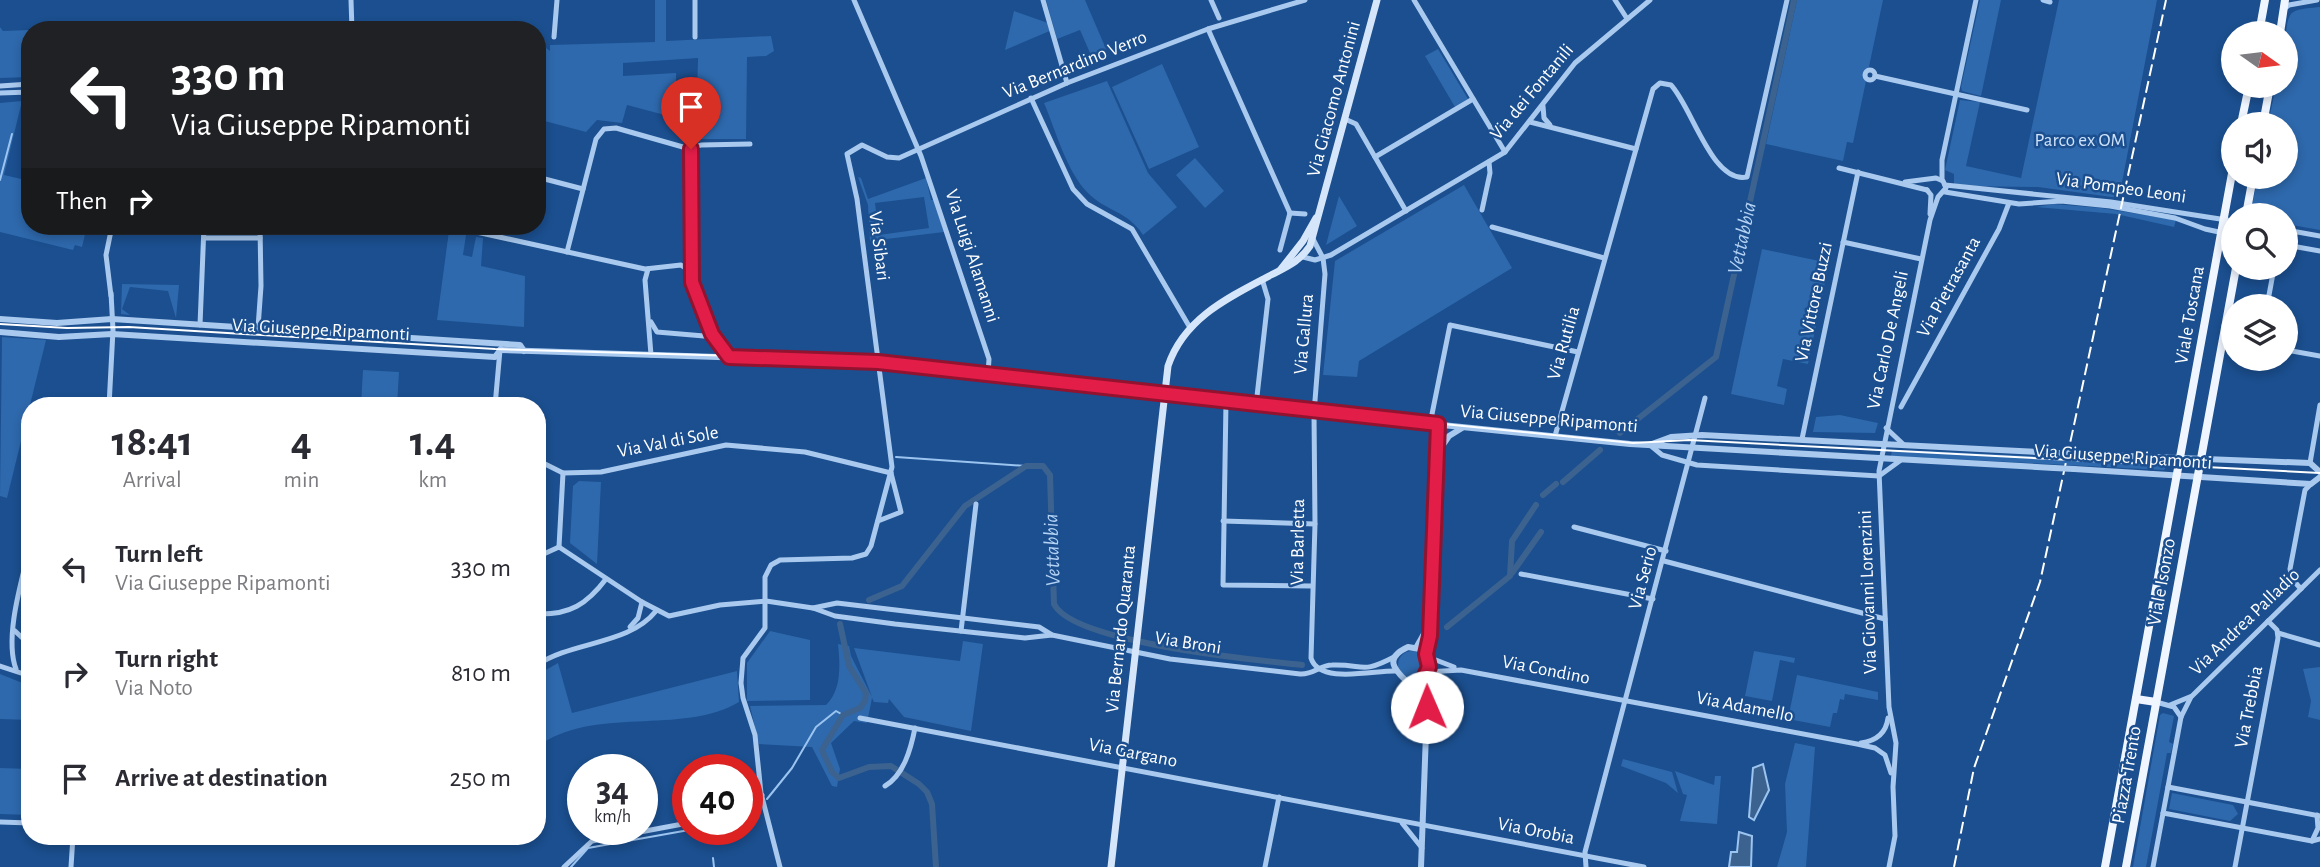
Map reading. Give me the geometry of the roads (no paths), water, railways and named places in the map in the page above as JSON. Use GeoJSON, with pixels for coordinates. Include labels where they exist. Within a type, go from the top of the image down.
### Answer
{"type":"FeatureCollection","features":[{"type":"Feature","properties":{"kind":"main road","name":"Via Giacomo Antonini"},"geometry":{"type":"LineString","coordinates":[[1322,206],[1377,0]]}},
{"type":"Feature","properties":{"kind":"main road"},"geometry":{"type":"LineString","coordinates":[[2261,21],[2265,0]]}},
{"type":"Feature","properties":{"kind":"main road"},"geometry":{"type":"LineString","coordinates":[[1189,326],[1262,279],[1303,257],[1313,239],[1322,206]]}},
{"type":"Feature","properties":{"kind":"main road"},"geometry":{"type":"LineString","coordinates":[[1281,270],[1303,241],[1322,206]]}},
{"type":"Feature","properties":{"kind":"main road","name":"Viale Toscana"},"geometry":{"type":"LineString","coordinates":[[2178,467],[2221,233]]}},
{"type":"Feature","properties":{"kind":"main road","name":"Via Bernardo Quaranta"},"geometry":{"type":"LineString","coordinates":[[1111,867],[1163,394],[1171,356],[1189,326]]}},
{"type":"Feature","properties":{"kind":"main road","name":"Viale Toscana"},"geometry":{"type":"LineString","coordinates":[[2199,468],[2221,349]]}},
{"type":"Feature","properties":{"kind":"main road","name":"Viale Isonzo"},"geometry":{"type":"LineString","coordinates":[[2136,699],[2178,467]]}},
{"type":"Feature","properties":{"kind":"main road","name":"Viale Isonzo"},"geometry":{"type":"LineString","coordinates":[[2156,702],[2199,468]]}},
{"type":"Feature","properties":{"kind":"main road"},"geometry":{"type":"LineString","coordinates":[[2136,699],[2156,702]]}},
{"type":"Feature","properties":{"kind":"main road","name":"Piazza Trento"},"geometry":{"type":"LineString","coordinates":[[2105,867],[2136,699]]}},
{"type":"Feature","properties":{"kind":"main road","name":"Piazza Trento"},"geometry":{"type":"LineString","coordinates":[[2126,867],[2156,702]]}},
{"type":"Feature","properties":{"kind":"street"},"geometry":{"type":"LineString","coordinates":[[351,0],[352,21]]}},
{"type":"Feature","properties":{"kind":"street"},"geometry":{"type":"LineString","coordinates":[[554,37],[557,0]]}},
{"type":"Feature","properties":{"kind":"street"},"geometry":{"type":"LineString","coordinates":[[695,0],[695,37]]}},
{"type":"Feature","properties":{"kind":"street","name":"Via Luigi Alamanni"},"geometry":{"type":"LineString","coordinates":[[854,0],[919,149],[989,359],[988,374]]}},
{"type":"Feature","properties":{"kind":"street"},"geometry":{"type":"LineString","coordinates":[[1043,0],[1067,83]]}},
{"type":"Feature","properties":{"kind":"street"},"geometry":{"type":"LineString","coordinates":[[1211,0],[1219,18]]}},
{"type":"Feature","properties":{"kind":"street","name":"Via Bernardino Verro"},"geometry":{"type":"LineString","coordinates":[[862,145],[894,158],[1067,83],[1208,29],[1305,0]]}},
{"type":"Feature","properties":{"kind":"street"},"geometry":{"type":"LineString","coordinates":[[1414,0],[1505,152]]}},
{"type":"Feature","properties":{"kind":"street"},"geometry":{"type":"LineString","coordinates":[[1615,0],[1626,17]]}},
{"type":"Feature","properties":{"kind":"street","name":"Via dei Fontanili"},"geometry":{"type":"LineString","coordinates":[[1323,258],[1505,152],[1583,55],[1650,0]]}},
{"type":"Feature","properties":{"kind":"street","name":"Via Rutilia"},"geometry":{"type":"LineString","coordinates":[[1555,436],[1653,89],[1663,83],[1674,89],[1722,171],[1744,178],[1750,172],[1787,0]]}},
{"type":"Feature","properties":{"kind":"street"},"geometry":{"type":"LineString","coordinates":[[1839,168],[1905,182],[1932,194],[1945,192],[1938,181],[1976,0]]}},
{"type":"Feature","properties":{"kind":"street"},"geometry":{"type":"LineString","coordinates":[[2304,0],[2310,1]]}},
{"type":"Feature","properties":{"kind":"street"},"geometry":{"type":"LineString","coordinates":[[2285,5],[2317,0]]}},
{"type":"Feature","properties":{"kind":"street"},"geometry":{"type":"LineString","coordinates":[[1208,29],[1290,213],[1280,250]]}},
{"type":"Feature","properties":{"kind":"street"},"geometry":{"type":"LineString","coordinates":[[1875,76],[2027,110]]}},
{"type":"Feature","properties":{"kind":"street"},"geometry":{"type":"LineString","coordinates":[[0,86],[21,85]]}},
{"type":"Feature","properties":{"kind":"street"},"geometry":{"type":"LineString","coordinates":[[0,93],[21,92]]}},
{"type":"Feature","properties":{"kind":"street"},"geometry":{"type":"LineString","coordinates":[[1031,98],[1073,189],[1087,204],[1135,232],[1189,326]]}},
{"type":"Feature","properties":{"kind":"street"},"geometry":{"type":"LineString","coordinates":[[1375,157],[1473,99]]}},
{"type":"Feature","properties":{"kind":"street"},"geometry":{"type":"LineString","coordinates":[[1544,104],[1544,118],[1552,127]]}},
{"type":"Feature","properties":{"kind":"street"},"geometry":{"type":"LineString","coordinates":[[1345,119],[1356,124],[1406,211]]}},
{"type":"Feature","properties":{"kind":"street"},"geometry":{"type":"LineString","coordinates":[[1530,122],[1636,149]]}},
{"type":"Feature","properties":{"kind":"street"},"geometry":{"type":"LineString","coordinates":[[567,252],[596,139],[605,128],[617,128],[690,149],[698,146],[750,144]]}},
{"type":"Feature","properties":{"kind":"street","name":"Via Sibari"},"geometry":{"type":"LineString","coordinates":[[862,145],[846,158],[857,199],[878,362]]}},
{"type":"Feature","properties":{"kind":"street"},"geometry":{"type":"LineString","coordinates":[[690,149],[691,272],[712,334],[729,357]]}},
{"type":"Feature","properties":{"kind":"street"},"geometry":{"type":"LineString","coordinates":[[1482,210],[1490,173],[1489,162]]}},
{"type":"Feature","properties":{"kind":"street","name":"Via Vittore Buzzi"},"geometry":{"type":"LineString","coordinates":[[1802,439],[1858,172]]}},
{"type":"Feature","properties":{"kind":"street"},"geometry":{"type":"LineString","coordinates":[[546,179],[583,189]]}},
{"type":"Feature","properties":{"kind":"street"},"geometry":{"type":"LineString","coordinates":[[1905,182],[1938,181]]}},
{"type":"Feature","properties":{"kind":"street","name":"Via Pompeo Leoni"},"geometry":{"type":"LineString","coordinates":[[1938,181],[1960,188],[2004,189],[2221,219]]}},
{"type":"Feature","properties":{"kind":"street","name":"Via Carlo De Angeli"},"geometry":{"type":"LineString","coordinates":[[1882,443],[1930,220],[1932,194],[1938,181]]}},
{"type":"Feature","properties":{"kind":"street"},"geometry":{"type":"LineString","coordinates":[[2004,189],[2009,203]]}},
{"type":"Feature","properties":{"kind":"street","name":"Via Pompeo Leoni"},"geometry":{"type":"LineString","coordinates":[[1945,192],[2009,203],[2061,201],[2110,206],[2175,218],[2221,233]]}},
{"type":"Feature","properties":{"kind":"street","name":"Via Pietrasanta"},"geometry":{"type":"LineString","coordinates":[[1901,407],[1999,229],[2009,203]]}},
{"type":"Feature","properties":{"kind":"street"},"geometry":{"type":"LineString","coordinates":[[1290,213],[1305,214]]}},
{"type":"Feature","properties":{"kind":"street"},"geometry":{"type":"LineString","coordinates":[[1492,227],[1604,258]]}},
{"type":"Feature","properties":{"kind":"street"},"geometry":{"type":"LineString","coordinates":[[2298,232],[2320,236]]}},
{"type":"Feature","properties":{"kind":"street"},"geometry":{"type":"LineString","coordinates":[[109,397],[112,319],[106,255],[110,235]]}},
{"type":"Feature","properties":{"kind":"street"},"geometry":{"type":"LineString","coordinates":[[486,235],[648,269],[681,265],[691,272]]}},
{"type":"Feature","properties":{"kind":"street"},"geometry":{"type":"LineString","coordinates":[[200,324],[204,238],[260,238],[258,328]]}},
{"type":"Feature","properties":{"kind":"street"},"geometry":{"type":"LineString","coordinates":[[1303,257],[1310,260],[1323,258],[1313,239]]}},
{"type":"Feature","properties":{"kind":"street","name":"Via Carlo De Angeli"},"geometry":{"type":"LineString","coordinates":[[1843,242],[1921,259]]}},
{"type":"Feature","properties":{"kind":"street"},"geometry":{"type":"LineString","coordinates":[[2298,246],[2320,251]]}},
{"type":"Feature","properties":{"kind":"street","name":"Via Gallura"},"geometry":{"type":"LineString","coordinates":[[1314,412],[1324,284],[1323,258]]}},
{"type":"Feature","properties":{"kind":"street"},"geometry":{"type":"LineString","coordinates":[[648,269],[645,280],[651,355]]}},
{"type":"Feature","properties":{"kind":"street"},"geometry":{"type":"LineString","coordinates":[[1256,405],[1268,299],[1262,279]]}},
{"type":"Feature","properties":{"kind":"street","name":"Via Giuseppe Ripamonti"},"geometry":{"type":"LineString","coordinates":[[0,319],[57,323],[112,319],[200,324],[500,346],[520,345],[524,351],[878,362],[1314,412],[1693,449],[2074,469],[2178,467],[2200,458],[2310,463]]}},
{"type":"Feature","properties":{"kind":"street"},"geometry":{"type":"LineString","coordinates":[[649,319],[657,332],[704,336],[712,334]]}},
{"type":"Feature","properties":{"kind":"street"},"geometry":{"type":"LineString","coordinates":[[1422,867],[1427,707],[1421,685],[1426,675],[1430,621],[1437,457],[1434,424],[1450,325],[1578,352]]}},
{"type":"Feature","properties":{"kind":"street","name":"Via Giuseppe Ripamonti"},"geometry":{"type":"LineString","coordinates":[[0,332],[59,337],[112,334],[495,357]]}},
{"type":"Feature","properties":{"kind":"street"},"geometry":{"type":"LineString","coordinates":[[495,397],[495,357],[500,346]]}},
{"type":"Feature","properties":{"kind":"street"},"geometry":{"type":"LineString","coordinates":[[496,372],[500,346]]}},
{"type":"Feature","properties":{"kind":"street"},"geometry":{"type":"LineString","coordinates":[[2298,352],[2320,356]]}},
{"type":"Feature","properties":{"kind":"street"},"geometry":{"type":"LineString","coordinates":[[757,754],[741,683],[743,658],[765,628],[765,577],[776,561],[862,557],[870,549],[892,467],[878,362]]}},
{"type":"Feature","properties":{"kind":"street"},"geometry":{"type":"LineString","coordinates":[[1896,381],[1913,384]]}},
{"type":"Feature","properties":{"kind":"street"},"geometry":{"type":"LineString","coordinates":[[1690,464],[1705,398]]}},
{"type":"Feature","properties":{"kind":"street"},"geometry":{"type":"LineString","coordinates":[[1226,402],[1223,585],[1311,586]]}},
{"type":"Feature","properties":{"kind":"street"},"geometry":{"type":"LineString","coordinates":[[2301,589],[2293,580],[2290,569],[2305,491],[2320,474],[2310,463],[2320,410]]}},
{"type":"Feature","properties":{"kind":"street","name":"Via Barletta"},"geometry":{"type":"LineString","coordinates":[[1314,412],[1315,524],[1311,586],[1311,658],[1318,670]]}},
{"type":"Feature","properties":{"kind":"street"},"geometry":{"type":"LineString","coordinates":[[1437,457],[1445,440],[1465,427]]}},
{"type":"Feature","properties":{"kind":"street","name":"Via Carlo De Angeli"},"geometry":{"type":"LineString","coordinates":[[1886,428],[1903,444]]}},
{"type":"Feature","properties":{"kind":"street","name":"Via Giuseppe Ripamonti"},"geometry":{"type":"LineString","coordinates":[[1650,445],[1671,437],[1696,435],[2077,454],[2178,467],[2197,478],[2311,484]]}},
{"type":"Feature","properties":{"kind":"street"},"geometry":{"type":"LineString","coordinates":[[1880,458],[1882,443]]}},
{"type":"Feature","properties":{"kind":"street","name":"Via Val di Sole"},"geometry":{"type":"LineString","coordinates":[[546,464],[563,473],[605,471],[726,445],[805,452],[891,473]]}},
{"type":"Feature","properties":{"kind":"street","name":"Via Giuseppe Ripamonti"},"geometry":{"type":"LineString","coordinates":[[1650,445],[1662,455],[1690,464],[1879,476]]}},
{"type":"Feature","properties":{"kind":"street","name":"Via Giovanni Lorenzini"},"geometry":{"type":"LineString","coordinates":[[1880,458],[1889,707],[1892,734],[1896,742],[1893,787],[1895,836],[1889,867]]}},
{"type":"Feature","properties":{"kind":"street"},"geometry":{"type":"LineString","coordinates":[[1879,476],[1901,460]]}},
{"type":"Feature","properties":{"kind":"street","name":"Via Serio"},"geometry":{"type":"LineString","coordinates":[[1584,856],[1690,464]]}},
{"type":"Feature","properties":{"kind":"street"},"geometry":{"type":"LineString","coordinates":[[559,547],[563,473]]}},
{"type":"Feature","properties":{"kind":"street"},"geometry":{"type":"LineString","coordinates":[[878,521],[901,512],[891,473]]}},
{"type":"Feature","properties":{"kind":"street"},"geometry":{"type":"LineString","coordinates":[[961,631],[976,504]]}},
{"type":"Feature","properties":{"kind":"street"},"geometry":{"type":"LineString","coordinates":[[1223,521],[1315,524]]}},
{"type":"Feature","properties":{"kind":"street"},"geometry":{"type":"LineString","coordinates":[[1574,527],[1666,551]]}},
{"type":"Feature","properties":{"kind":"street"},"geometry":{"type":"LineString","coordinates":[[546,553],[559,547]]}},
{"type":"Feature","properties":{"kind":"street"},"geometry":{"type":"LineString","coordinates":[[546,660],[629,629],[650,618],[656,611],[559,547]]}},
{"type":"Feature","properties":{"kind":"street"},"geometry":{"type":"LineString","coordinates":[[1664,561],[1885,619]]}},
{"type":"Feature","properties":{"kind":"street","name":"Via Andrea Palladio"},"geometry":{"type":"LineString","coordinates":[[2192,696],[2320,570]]}},
{"type":"Feature","properties":{"kind":"street"},"geometry":{"type":"LineString","coordinates":[[1521,574],[1653,599]]}},
{"type":"Feature","properties":{"kind":"street"},"geometry":{"type":"LineString","coordinates":[[546,613],[573,610],[593,596],[606,579]]}},
{"type":"Feature","properties":{"kind":"street"},"geometry":{"type":"LineString","coordinates":[[16,669],[12,657],[15,631],[13,617],[21,584]]}},
{"type":"Feature","properties":{"kind":"street","name":"Via Broni"},"geometry":{"type":"LineString","coordinates":[[656,611],[677,616],[720,606],[766,601],[813,608],[835,616],[1007,636],[1038,638],[1052,635],[1135,647],[1170,659],[1300,674],[1331,665],[1371,668],[1397,656]]}},
{"type":"Feature","properties":{"kind":"street"},"geometry":{"type":"LineString","coordinates":[[629,629],[638,618],[642,602]]}},
{"type":"Feature","properties":{"kind":"street","name":"Via Broni"},"geometry":{"type":"LineString","coordinates":[[813,608],[837,603],[1039,627],[1052,635]]}},
{"type":"Feature","properties":{"kind":"street"},"geometry":{"type":"LineString","coordinates":[[895,624],[897,610]]}},
{"type":"Feature","properties":{"kind":"street"},"geometry":{"type":"LineString","coordinates":[[1416,648],[1430,621]]}},
{"type":"Feature","properties":{"kind":"street"},"geometry":{"type":"LineString","coordinates":[[2267,621],[2278,633],[2320,645]]}},
{"type":"Feature","properties":{"kind":"street"},"geometry":{"type":"LineString","coordinates":[[1007,636],[1008,623]]}},
{"type":"Feature","properties":{"kind":"street"},"geometry":{"type":"LineString","coordinates":[[15,631],[21,637]]}},
{"type":"Feature","properties":{"kind":"street","name":"Via Trebbia"},"geometry":{"type":"LineString","coordinates":[[2242,828],[2278,633]]}},
{"type":"Feature","properties":{"kind":"street"},"geometry":{"type":"LineString","coordinates":[[14,648],[21,647]]}},
{"type":"Feature","properties":{"kind":"street"},"geometry":{"type":"LineString","coordinates":[[1427,656],[1416,648],[1406,648],[1397,656],[1396,671],[1416,693],[1427,722]]}},
{"type":"Feature","properties":{"kind":"street","name":"Via Condino"},"geometry":{"type":"LineString","coordinates":[[1427,656],[1461,670],[1626,701]]}},
{"type":"Feature","properties":{"kind":"street"},"geometry":{"type":"LineString","coordinates":[[0,665],[12,657]]}},
{"type":"Feature","properties":{"kind":"street"},"geometry":{"type":"LineString","coordinates":[[0,665],[21,672]]}},
{"type":"Feature","properties":{"kind":"street","name":"Via Broni"},"geometry":{"type":"LineString","coordinates":[[1318,670],[1364,675],[1396,671]]}},
{"type":"Feature","properties":{"kind":"street","name":"Via Condino"},"geometry":{"type":"LineString","coordinates":[[1426,675],[1461,670]]}},
{"type":"Feature","properties":{"kind":"street"},"geometry":{"type":"LineString","coordinates":[[1406,681],[1417,682],[1426,675]]}},
{"type":"Feature","properties":{"kind":"street"},"geometry":{"type":"LineString","coordinates":[[2181,717],[2171,705],[2192,696]]}},
{"type":"Feature","properties":{"kind":"street"},"geometry":{"type":"LineString","coordinates":[[2153,867],[2181,717],[2192,696]]}},
{"type":"Feature","properties":{"kind":"street","name":"Via Adamello"},"geometry":{"type":"LineString","coordinates":[[1626,701],[1857,744],[1875,744]]}},
{"type":"Feature","properties":{"kind":"street","name":"Piazza Trento"},"geometry":{"type":"LineString","coordinates":[[2156,702],[2171,705]]}},
{"type":"Feature","properties":{"kind":"street","name":"Via Giovanni Lorenzini"},"geometry":{"type":"LineString","coordinates":[[1885,732],[1889,707]]}},
{"type":"Feature","properties":{"kind":"street","name":"Via Gargano"},"geometry":{"type":"LineString","coordinates":[[860,718],[1423,825]]}},
{"type":"Feature","properties":{"kind":"street"},"geometry":{"type":"LineString","coordinates":[[885,786],[896,775],[911,750],[915,728]]}},
{"type":"Feature","properties":{"kind":"street"},"geometry":{"type":"LineString","coordinates":[[1892,734],[1885,732],[1875,744],[1885,755],[1894,750]]}},
{"type":"Feature","properties":{"kind":"street","name":"Via Giovanni Lorenzini"},"geometry":{"type":"LineString","coordinates":[[1885,755],[1893,787]]}},
{"type":"Feature","properties":{"kind":"street"},"geometry":{"type":"LineString","coordinates":[[2168,787],[2318,816],[2318,828],[2312,841]]}},
{"type":"Feature","properties":{"kind":"street"},"geometry":{"type":"LineString","coordinates":[[1265,867],[1279,797]]}},
{"type":"Feature","properties":{"kind":"street"},"geometry":{"type":"LineString","coordinates":[[763,799],[780,867]]}},
{"type":"Feature","properties":{"kind":"street"},"geometry":{"type":"LineString","coordinates":[[2163,813],[2312,841],[2320,839]]}},
{"type":"Feature","properties":{"kind":"street"},"geometry":{"type":"LineString","coordinates":[[1400,821],[1409,828],[1422,849]]}},
{"type":"Feature","properties":{"kind":"street"},"geometry":{"type":"LineString","coordinates":[[0,822],[21,823]]}},
{"type":"Feature","properties":{"kind":"street","name":"Via Orobia"},"geometry":{"type":"LineString","coordinates":[[1423,825],[1644,867]]}},
{"type":"Feature","properties":{"kind":"street"},"geometry":{"type":"LineString","coordinates":[[564,867],[592,841],[672,826]]}},
{"type":"Feature","properties":{"kind":"street"},"geometry":{"type":"LineString","coordinates":[[2235,867],[2242,828]]}},
{"type":"Feature","properties":{"kind":"street"},"geometry":{"type":"LineString","coordinates":[[71,867],[72,845]]}},
{"type":"Feature","properties":{"kind":"street"},"geometry":{"type":"LineString","coordinates":[[1584,856],[1586,867]]}},
{"type":"Feature","properties":{"kind":"waterway","name":"Vettabbia"},"geometry":{"type":"LineString","coordinates":[[1620,433],[1716,357],[1794,0]]}},
{"type":"Feature","properties":{"kind":"waterway"},"geometry":{"type":"LineString","coordinates":[[0,180],[12,134]]}},
{"type":"Feature","properties":{"kind":"waterway","name":"Vettabbia"},"geometry":{"type":"LineString","coordinates":[[1563,482],[1600,450]]}},
{"type":"Feature","properties":{"kind":"waterway"},"geometry":{"type":"LineString","coordinates":[[896,457],[1026,466]]}},
{"type":"Feature","properties":{"kind":"waterway","name":"Vettabbia"},"geometry":{"type":"LineString","coordinates":[[869,600],[902,586],[965,506],[1026,466],[1043,466],[1050,475],[1054,604],[1068,618],[1094,629],[1168,647],[1302,665]]}},
{"type":"Feature","properties":{"kind":"waterway","name":"Vettabbia"},"geometry":{"type":"LineString","coordinates":[[1543,495],[1556,484]]}},
{"type":"Feature","properties":{"kind":"waterway","name":"Vettabbia"},"geometry":{"type":"LineString","coordinates":[[1447,627],[1510,576],[1512,541],[1536,505]]}},
{"type":"Feature","properties":{"kind":"waterway","name":"Vettabbia"},"geometry":{"type":"LineString","coordinates":[[1512,573],[1541,532]]}},
{"type":"Feature","properties":{"kind":"waterway","name":"Vettabbia"},"geometry":{"type":"LineString","coordinates":[[840,624],[849,666],[866,693],[865,701],[860,708],[843,715],[822,750],[832,772],[839,778],[869,767],[891,766],[927,792],[932,804],[936,867]]}},
{"type":"Feature","properties":{"kind":"waterway"},"geometry":{"type":"LineString","coordinates":[[767,799],[792,768],[816,727],[836,711],[843,715]]}},
{"type":"Feature","properties":{"kind":"waterway"},"geometry":{"type":"LineString","coordinates":[[571,867],[588,848],[672,833]]}},
{"type":"Feature","properties":{"kind":"waterway"},"geometry":{"type":"LineString","coordinates":[[713,858],[714,867]]}},
{"type":"Feature","properties":{"kind":"tram line"},"geometry":{"type":"LineString","coordinates":[[0,324],[67,328],[129,327],[495,349],[875,360],[1314,411],[1633,443],[1689,440],[2320,473]]}},
{"type":"Feature","properties":{"kind":"railway"},"geometry":{"type":"LineString","coordinates":[[1954,867],[1974,768],[2040,582],[2166,0]]}},
{"type":"Feature","properties":{"kind":"park label","name":"Parco ex OM"},"geometry":{"type":"Point","coordinates":[2080,140]}}]}
